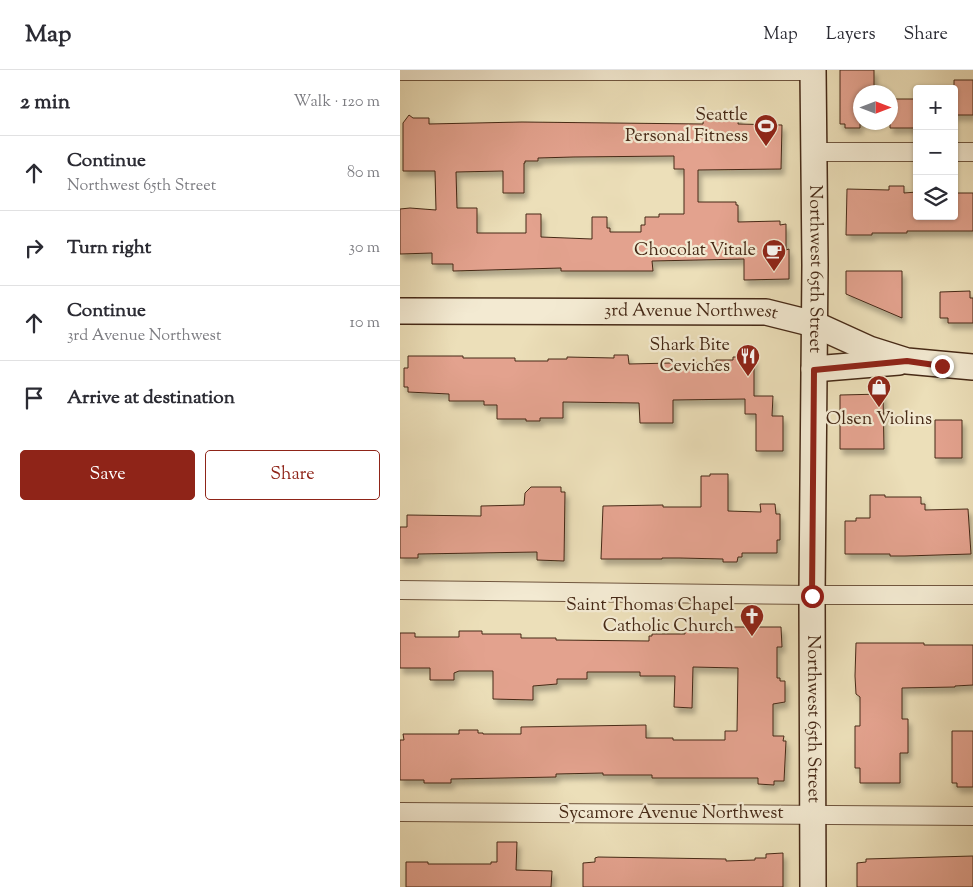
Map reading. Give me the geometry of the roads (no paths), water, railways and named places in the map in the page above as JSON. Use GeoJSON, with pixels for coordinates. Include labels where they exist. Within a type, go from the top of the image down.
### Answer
{"type":"FeatureCollection","features":[{"type":"Feature","properties":{"kind":"street"},"geometry":{"type":"LineString","coordinates":[[400,71],[812,71]]}},
{"type":"Feature","properties":{"kind":"street","name":"Northwest 65th Street"},"geometry":{"type":"LineString","coordinates":[[812,71],[814,152],[813,887]]}},
{"type":"Feature","properties":{"kind":"street"},"geometry":{"type":"LineString","coordinates":[[814,152],[913,152]]}},
{"type":"Feature","properties":{"kind":"street"},"geometry":{"type":"LineString","coordinates":[[958,152],[973,152]]}},
{"type":"Feature","properties":{"kind":"street","name":"3rd Avenue Northwest"},"geometry":{"type":"LineString","coordinates":[[400,311],[766,312],[814,324],[869,348],[907,361],[942,366],[973,367]]}},
{"type":"Feature","properties":{"kind":"street"},"geometry":{"type":"LineString","coordinates":[[814,370],[907,361]]}},
{"type":"Feature","properties":{"kind":"street"},"geometry":{"type":"LineString","coordinates":[[400,590],[812,596],[973,595]]}},
{"type":"Feature","properties":{"kind":"street","name":"Sycamore Avenue Northwest"},"geometry":{"type":"LineString","coordinates":[[400,812],[973,816]]}},
{"type":"Feature","properties":{"kind":"place","name":"Seattle Personal Fitness"},"geometry":{"type":"Point","coordinates":[766,147]}},
{"type":"Feature","properties":{"kind":"place","name":"Chocolat Vitale"},"geometry":{"type":"Point","coordinates":[774,272]}},
{"type":"Feature","properties":{"kind":"place","name":"Shark Bite Ceviches"},"geometry":{"type":"Point","coordinates":[748,377]}},
{"type":"Feature","properties":{"kind":"place","name":"Olsen Violins"},"geometry":{"type":"Point","coordinates":[879,408]}},
{"type":"Feature","properties":{"kind":"place","name":"Saint Thomas Chapel Catholic Church"},"geometry":{"type":"Point","coordinates":[752,637]}}]}
